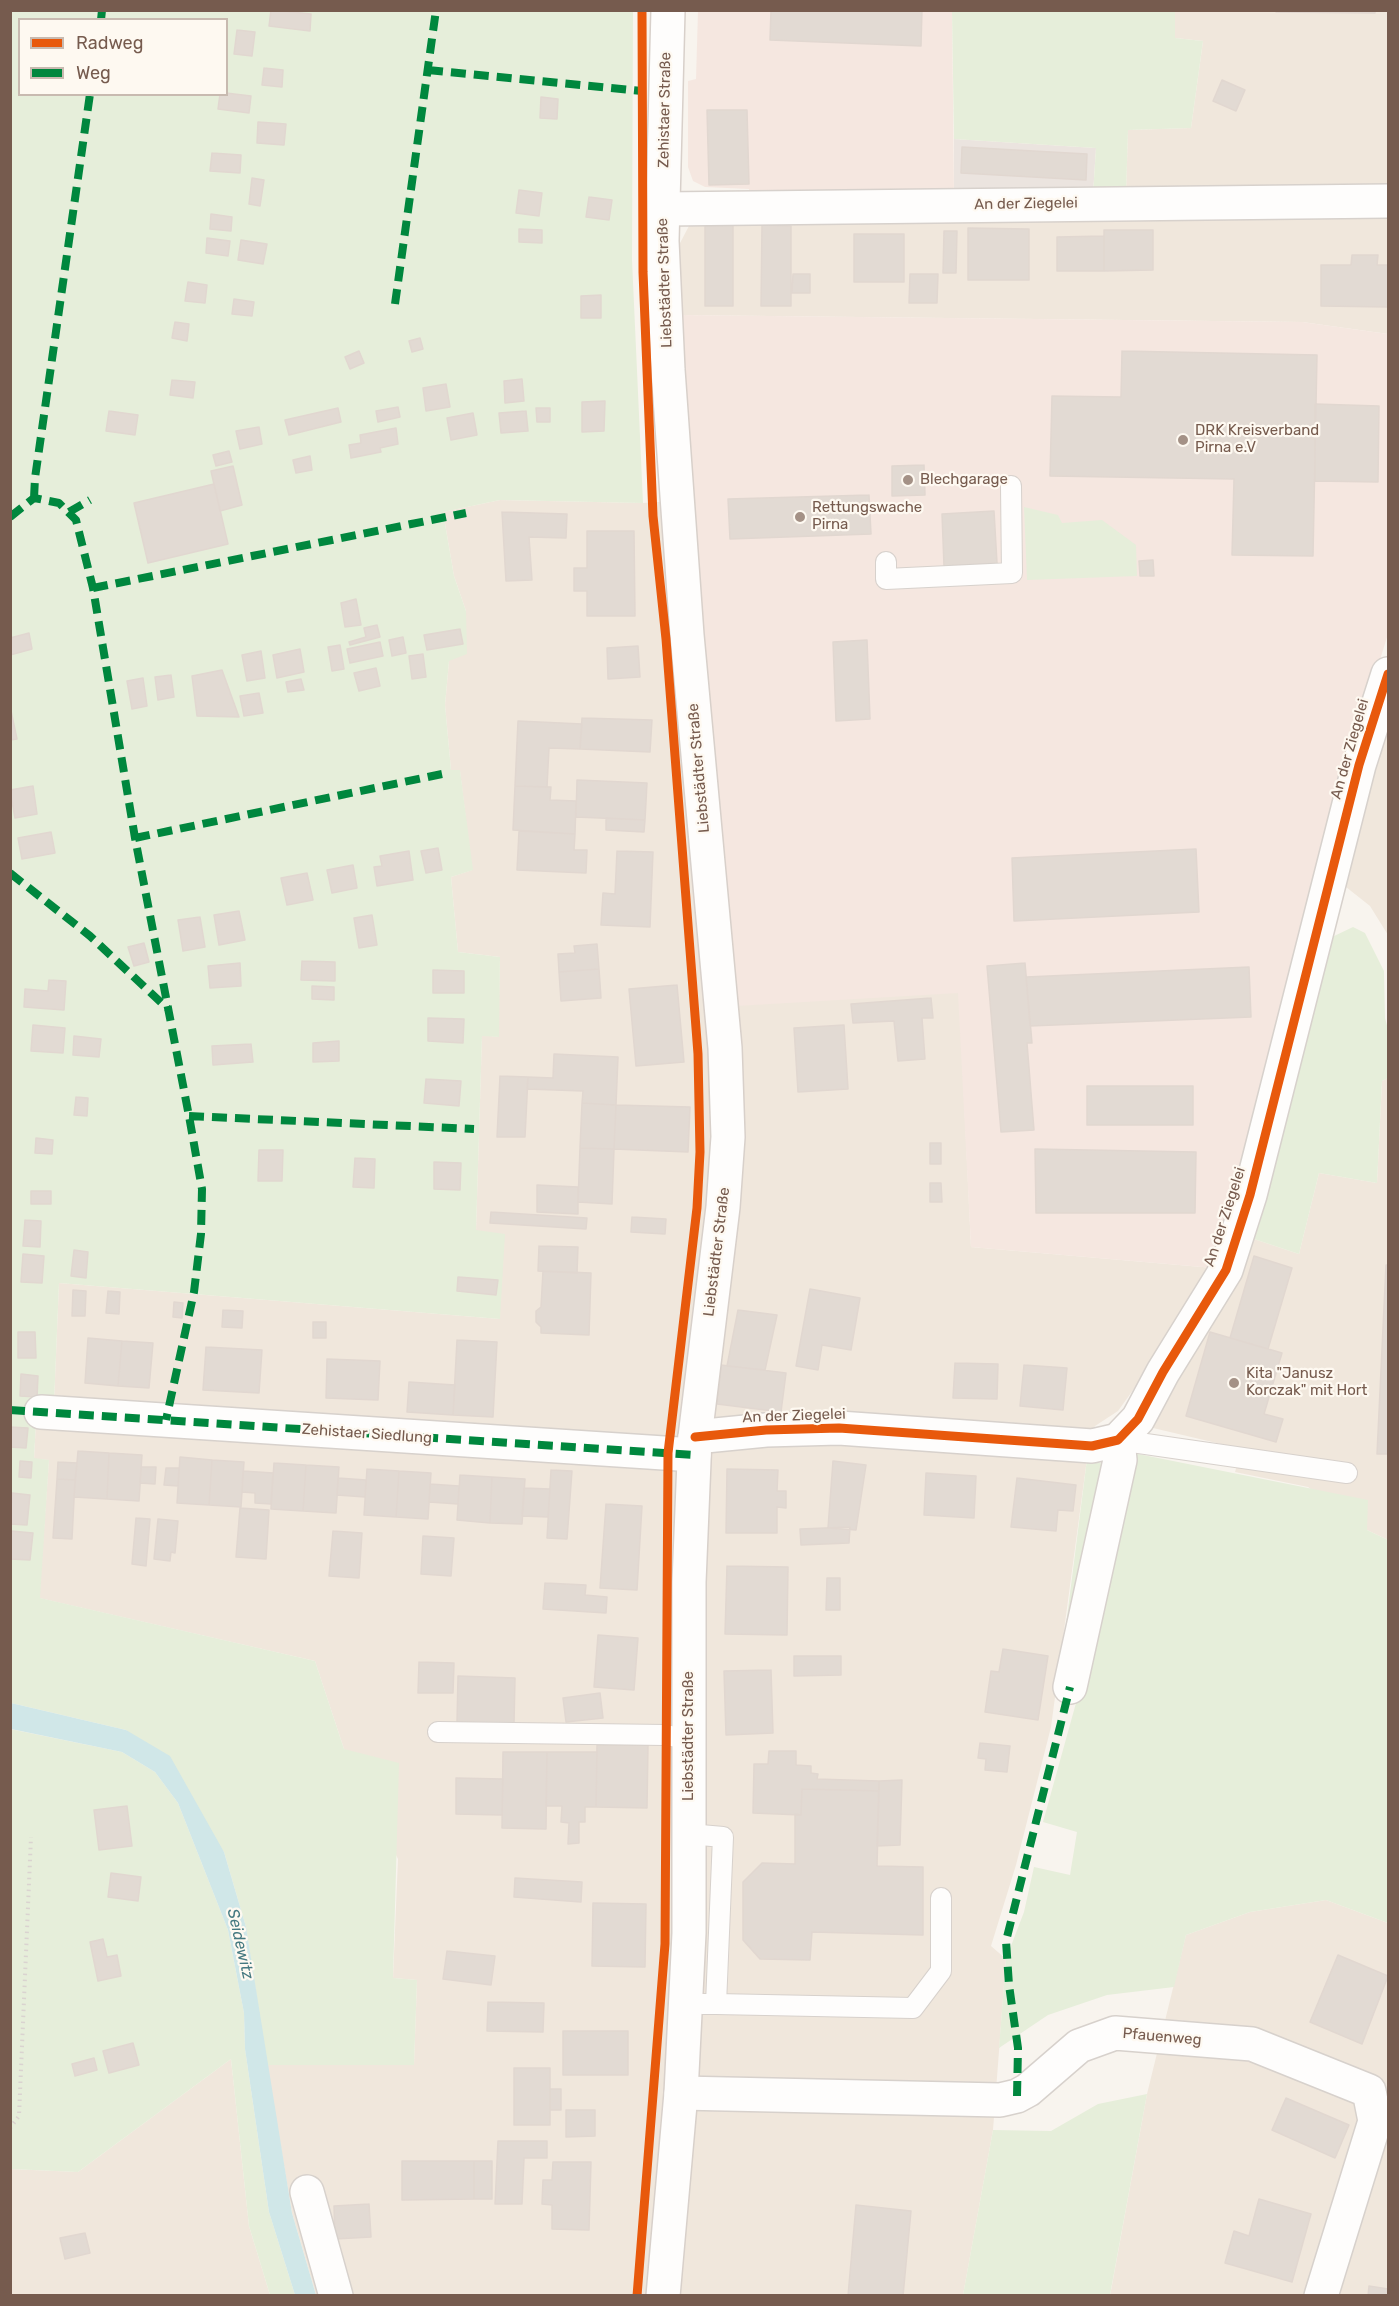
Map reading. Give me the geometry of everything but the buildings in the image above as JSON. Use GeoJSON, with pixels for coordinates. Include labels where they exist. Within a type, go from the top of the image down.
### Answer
{"type":"FeatureCollection","features":[{"type":"Feature","properties":{"kind":"street","name":"Zehistaer Straße"},"geometry":{"type":"LineString","coordinates":[[663,209],[668,10]]}},
{"type":"Feature","properties":{"kind":"street","name":"An der Ziegelei"},"geometry":{"type":"LineString","coordinates":[[663,209],[1389,201]]}},
{"type":"Feature","properties":{"kind":"street","name":"Liebstädter Straße"},"geometry":{"type":"LineString","coordinates":[[663,209],[662,241],[671,431],[687,635],[725,1048],[727,1103],[724,1198],[694,1446],[690,1582],[689,1834],[700,2005],[681,2093],[663,2295]]}},
{"type":"Feature","properties":{"kind":"street","name":"An der Ziegelei"},"geometry":{"type":"LineString","coordinates":[[694,1446],[766,1430],[839,1428],[1092,1446],[1118,1440],[1138,1419],[1226,1270],[1250,1195],[1359,765],[1389,674]]}},
{"type":"Feature","properties":{"kind":"street","name":"Zehistaer Siedlung"},"geometry":{"type":"LineString","coordinates":[[41,1412],[694,1446]]}},
{"type":"Feature","properties":{"kind":"street"},"geometry":{"type":"LineString","coordinates":[[1070,1686],[1120,1460],[1118,1440]]}},
{"type":"Feature","properties":{"kind":"street","name":"Pfauenweg"},"geometry":{"type":"LineString","coordinates":[[681,2093],[1000,2100],[1017,2096],[1028,2090],[1079,2046],[1115,2033],[1252,2044],[1370,2091],[1375,2121],[1321,2295]]}},
{"type":"Feature","properties":{"kind":"street"},"geometry":{"type":"LineString","coordinates":[[307,2192],[336,2295]]}},
{"type":"Feature","properties":{"kind":"lane"},"geometry":{"type":"LineString","coordinates":[[886,562],[886,579],[1012,573],[1011,486]]}},
{"type":"Feature","properties":{"kind":"lane"},"geometry":{"type":"LineString","coordinates":[[1118,1440],[1347,1473]]}},
{"type":"Feature","properties":{"kind":"lane"},"geometry":{"type":"LineString","coordinates":[[438,1732],[665,1735],[689,1738]]}},
{"type":"Feature","properties":{"kind":"lane"},"geometry":{"type":"LineString","coordinates":[[700,2005],[913,2008],[941,1971],[941,1898]]}},
{"type":"Feature","properties":{"kind":"path"},"geometry":{"type":"LineString","coordinates":[[10,2128],[19,2116],[31,1837]]}},
{"type":"Feature","properties":{"kind":"shaded area"},"geometry":{"type":"Polygon","coordinates":[[[698,11],[952,11],[954,195],[750,198],[749,189],[705,187],[693,181],[688,167],[688,81],[696,79],[698,11]]]}},
{"type":"Feature","properties":{"kind":"shaded area"},"geometry":{"type":"Polygon","coordinates":[[[1175,11],[1388,11],[1388,188],[1126,194],[1128,130],[1191,128],[1203,41],[1175,38],[1175,11]]]}},
{"type":"Feature","properties":{"kind":"shaded area"},"geometry":{"type":"Polygon","coordinates":[[[954,139],[1096,148],[1093,194],[954,195],[954,139]]]}},
{"type":"Feature","properties":{"kind":"shaded area"},"geometry":{"type":"Polygon","coordinates":[[[1388,211],[1388,334],[1302,322],[680,315],[679,245],[690,224],[1388,211]]]}},
{"type":"Feature","properties":{"kind":"shaded area"},"geometry":{"type":"Polygon","coordinates":[[[680,315],[1302,322],[1388,334],[1388,634],[1349,759],[1214,1268],[971,1247],[958,993],[736,1006],[689,500],[680,315]]]}},
{"type":"Feature","properties":{"kind":"shaded area"},"geometry":{"type":"Polygon","coordinates":[[[500,500],[643,503],[689,500],[736,1005],[959,992],[971,1247],[1214,1268],[1118,1411],[1095,1426],[1087,1459],[1051,1727],[1016,1865],[991,1946],[1006,1959],[993,2130],[963,2295],[316,2295],[292,2213],[267,2065],[414,2064],[417,1980],[393,1978],[398,1859],[344,1749],[315,1661],[39,1598],[49,1460],[34,1459],[37,1402],[54,1403],[59,1283],[500,1319],[476,1230],[482,1035],[498,1037],[500,957],[458,952],[451,877],[472,870],[460,771],[451,770],[445,705],[449,661],[466,611],[454,576],[443,512],[500,500]]]}},
{"type":"Feature","properties":{"kind":"shaded area"},"geometry":{"type":"Polygon","coordinates":[[[1388,706],[1388,935],[1370,906],[1341,883],[1388,706]]]}},
{"type":"Feature","properties":{"kind":"shaded area"},"geometry":{"type":"Polygon","coordinates":[[[1388,1078],[1388,1540],[1367,1530],[1308,1487],[1235,1472],[1242,1449],[1153,1428],[1149,1419],[1248,1237],[1299,1254],[1319,1173],[1377,1183],[1382,1081],[1388,1078]]]}},
{"type":"Feature","properties":{"kind":"shaded area"},"geometry":{"type":"Polygon","coordinates":[[[1326,1900],[1388,1923],[1388,2295],[1110,2296],[1147,2094],[1186,1935],[1250,1912],[1326,1900]]]}},
{"type":"Feature","properties":{"kind":"shaded area"},"geometry":{"type":"Polygon","coordinates":[[[231,2059],[249,2226],[270,2295],[11,2295],[10,2169],[78,2172],[231,2059]]]}},
{"type":"Feature","properties":{"kind":"green space"},"geometry":{"type":"Polygon","coordinates":[[[11,11],[633,11],[632,260],[643,503],[500,500],[443,512],[454,576],[466,611],[467,654],[449,661],[445,705],[451,770],[460,770],[473,870],[451,877],[458,952],[500,957],[499,1037],[482,1036],[476,1230],[505,1234],[500,1319],[59,1283],[54,1403],[37,1403],[34,1458],[49,1460],[40,1598],[315,1661],[344,1749],[399,1763],[393,1978],[417,1980],[414,2065],[267,2065],[246,1927],[224,1852],[126,1730],[11,1703],[11,11]]]}},
{"type":"Feature","properties":{"kind":"green space"},"geometry":{"type":"Polygon","coordinates":[[[952,11],[1175,11],[1175,38],[1203,41],[1191,128],[1128,130],[1126,194],[1093,194],[1096,148],[954,139],[952,11]]]}},
{"type":"Feature","properties":{"kind":"green space"},"geometry":{"type":"Polygon","coordinates":[[[1024,507],[1058,515],[1062,523],[1102,520],[1136,545],[1137,576],[1027,580],[1024,507]]]}},
{"type":"Feature","properties":{"kind":"green space"},"geometry":{"type":"Polygon","coordinates":[[[1353,927],[1365,933],[1384,971],[1385,1018],[1388,1029],[1388,1078],[1382,1081],[1377,1183],[1319,1173],[1299,1254],[1248,1237],[1330,938],[1353,927]]]}},
{"type":"Feature","properties":{"kind":"green space"},"geometry":{"type":"Polygon","coordinates":[[[1138,1454],[1368,1500],[1367,1530],[1388,1540],[1388,1923],[1326,1900],[1250,1912],[1186,1935],[1174,1987],[1107,1995],[1048,2015],[999,2048],[1006,1959],[1024,1912],[1034,1867],[1070,1875],[1077,1832],[1043,1822],[1076,1703],[1127,1458],[1138,1454]]]}},
{"type":"Feature","properties":{"kind":"green space"},"geometry":{"type":"Polygon","coordinates":[[[1087,1459],[1106,1465],[1063,1649],[1087,1459]]]}},
{"type":"Feature","properties":{"kind":"green space"},"geometry":{"type":"Polygon","coordinates":[[[10,1729],[122,1752],[155,1772],[178,1803],[228,1930],[244,2013],[245,2049],[269,2212],[295,2295],[270,2295],[249,2226],[231,2059],[78,2172],[11,2169],[10,1729]]]}},
{"type":"Feature","properties":{"kind":"green space"},"geometry":{"type":"Polygon","coordinates":[[[1147,2094],[1110,2295],[963,2295],[993,2130],[1051,2131],[1098,2104],[1147,2094]]]}},
{"type":"Feature","properties":{"kind":"water","name":"Seidewitz"},"geometry":{"type":"Polygon","coordinates":[[[11,1703],[126,1730],[170,1756],[224,1852],[246,1927],[292,2213],[316,2295],[295,2295],[269,2212],[245,2049],[244,2013],[228,1930],[178,1803],[155,1772],[122,1752],[11,1729],[11,1703]]]}},
{"type":"Feature","properties":{"kind":"marked path"},"geometry":{"type":"LineString","coordinates":[[101,18],[102,10]]}},
{"type":"Feature","properties":{"kind":"marked path"},"geometry":{"type":"LineString","coordinates":[[395,304],[436,10]]}},
{"type":"Feature","properties":{"kind":"marked path"},"geometry":{"type":"LineString","coordinates":[[428,70],[642,91]]}},
{"type":"Feature","properties":{"kind":"marked path"},"geometry":{"type":"LineString","coordinates":[[34,498],[90,96]]}},
{"type":"Feature","properties":{"kind":"marked path"},"geometry":{"type":"LineString","coordinates":[[10,517],[34,498],[59,503],[76,520],[93,588],[135,838],[202,1189],[201,1234],[194,1292],[166,1420]]}},
{"type":"Feature","properties":{"kind":"marked path"},"geometry":{"type":"LineString","coordinates":[[69,512],[90,500]]}},
{"type":"Feature","properties":{"kind":"marked path"},"geometry":{"type":"LineString","coordinates":[[93,588],[466,513]]}},
{"type":"Feature","properties":{"kind":"marked path"},"geometry":{"type":"LineString","coordinates":[[135,838],[442,774]]}},
{"type":"Feature","properties":{"kind":"marked path"},"geometry":{"type":"LineString","coordinates":[[10,873],[90,936],[168,1009]]}},
{"type":"Feature","properties":{"kind":"marked path"},"geometry":{"type":"LineString","coordinates":[[189,1116],[474,1129]]}},
{"type":"Feature","properties":{"kind":"marked path"},"geometry":{"type":"LineString","coordinates":[[10,1410],[694,1455]]}},
{"type":"Feature","properties":{"kind":"marked path"},"geometry":{"type":"LineString","coordinates":[[1017,2096],[1018,2048],[1009,1985],[1006,1941],[1070,1687]]}},
{"type":"Feature","properties":{"kind":"cycle path"},"geometry":{"type":"LineString","coordinates":[[637,2296],[665,1944],[668,1453],[697,1208],[700,1152],[698,1054],[666,639],[653,516],[643,272],[642,10]]}},
{"type":"Feature","properties":{"kind":"cycle path"},"geometry":{"type":"LineString","coordinates":[[695,1437],[766,1430],[839,1428],[1092,1446],[1118,1440],[1138,1419],[1163,1372],[1226,1270],[1250,1195],[1359,765],[1388,674]]}},
{"type":"Feature","properties":{"kind":"place","name":"DRK Kreisverband Pirna e.V"},"geometry":{"type":"Point","coordinates":[1183,440]}},
{"type":"Feature","properties":{"kind":"place","name":"Blechgarage"},"geometry":{"type":"Point","coordinates":[908,480]}},
{"type":"Feature","properties":{"kind":"place","name":"Rettungswache Pirna"},"geometry":{"type":"Point","coordinates":[800,517]}},
{"type":"Feature","properties":{"kind":"place","name":"Kita \"Janusz Korczak\" mit Hort"},"geometry":{"type":"Point","coordinates":[1234,1383]}}]}
